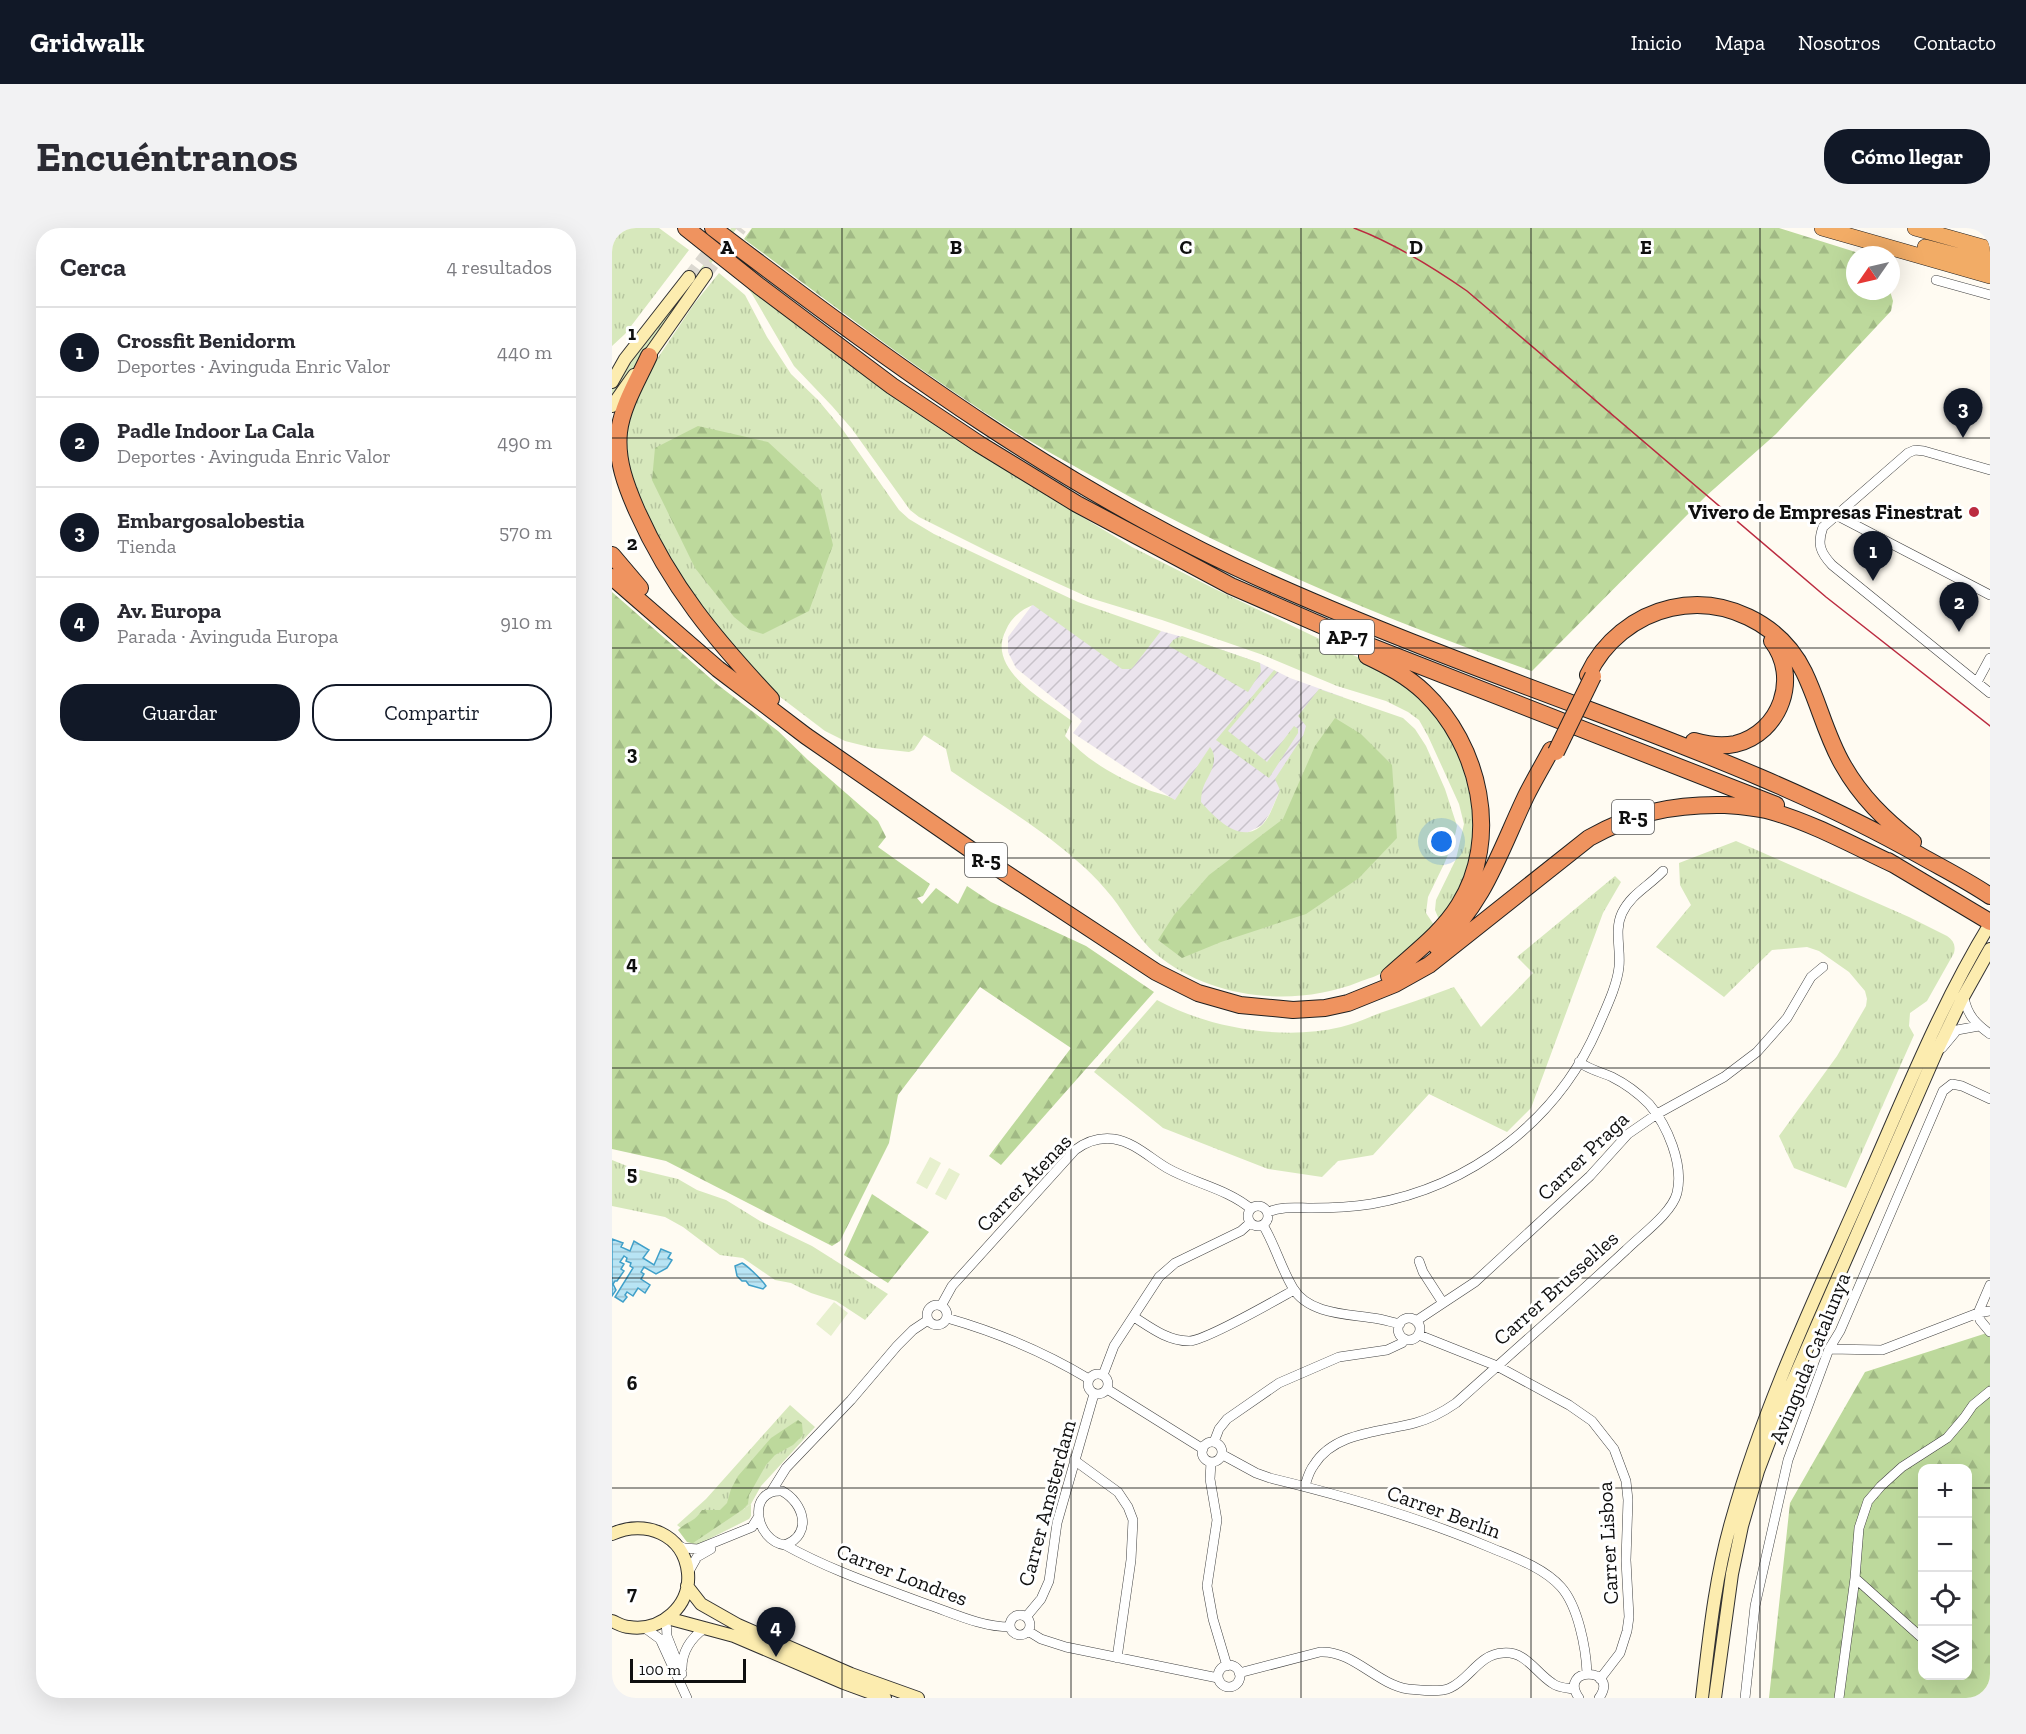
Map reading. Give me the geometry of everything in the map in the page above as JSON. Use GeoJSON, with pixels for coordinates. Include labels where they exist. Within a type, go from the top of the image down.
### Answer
{"type":"FeatureCollection","features":[{"type":"Feature","properties":{"kind":"highway","name":"AP-7"},"geometry":{"type":"LineString","coordinates":[[686,228],[892,386],[979,444],[1077,504],[1232,586],[1362,643],[1764,800],[1895,864],[1990,923]]}},
{"type":"Feature","properties":{"kind":"highway","name":"AP-7"},"geometry":{"type":"LineString","coordinates":[[713,228],[946,400],[1084,487],[1146,521],[1272,584],[1384,632],[1727,762],[1823,805],[1895,841],[1990,896]]}},
{"type":"Feature","properties":{"kind":"highway"},"geometry":{"type":"LineString","coordinates":[[1822,228],[1990,276]]}},
{"type":"Feature","properties":{"kind":"highway"},"geometry":{"type":"LineString","coordinates":[[1856,228],[1990,264]]}},
{"type":"Feature","properties":{"kind":"highway"},"geometry":{"type":"LineString","coordinates":[[1915,228],[1990,249]]}},
{"type":"Feature","properties":{"kind":"highway"},"geometry":{"type":"LineString","coordinates":[[649,356],[621,419],[619,452],[627,486],[661,559],[684,596],[721,644],[771,699]]}},
{"type":"Feature","properties":{"kind":"highway"},"geometry":{"type":"LineString","coordinates":[[1077,504],[1124,534],[1175,562],[1392,668],[1426,694],[1449,720],[1468,755],[1477,784],[1481,824],[1476,863],[1463,899],[1444,925],[1425,946],[1389,976]]}},
{"type":"Feature","properties":{"kind":"highway"},"geometry":{"type":"LineString","coordinates":[[612,555],[648,596],[712,653],[811,730],[1154,964],[1187,982],[1245,1000],[1296,1003],[1320,1001],[1354,992],[1406,970],[1434,950],[1468,913],[1494,869],[1526,796],[1553,751]]}},
{"type":"Feature","properties":{"kind":"highway","name":"R-5"},"geometry":{"type":"LineString","coordinates":[[612,577],[718,669],[815,742],[987,861],[1156,972],[1209,997],[1240,1005],[1293,1010],[1325,1008],[1348,1003],[1375,993],[1429,965],[1589,838],[1614,824],[1677,806],[1737,806],[1768,810],[1895,864]]}},
{"type":"Feature","properties":{"kind":"highway"},"geometry":{"type":"LineString","coordinates":[[1590,676],[1597,660],[1615,638],[1634,623],[1654,613],[1679,606],[1695,605],[1718,607],[1749,617],[1779,638],[1798,661],[1839,759],[1868,801],[1900,832],[1947,863],[1975,886]]}},
{"type":"Feature","properties":{"kind":"highway","name":"R-5"},"geometry":{"type":"LineString","coordinates":[[1408,976],[1455,936],[1473,913],[1496,874],[1590,676],[1615,645],[1631,631],[1655,617],[1682,611],[1712,611],[1740,618],[1758,627],[1776,646],[1784,665],[1785,692],[1779,710],[1760,732],[1742,742],[1720,746],[1649,732]]}},
{"type":"Feature","properties":{"kind":"main road"},"geometry":{"type":"LineString","coordinates":[[612,406],[706,274]]}},
{"type":"Feature","properties":{"kind":"main road"},"geometry":{"type":"LineString","coordinates":[[612,382],[625,359],[689,277]]}},
{"type":"Feature","properties":{"kind":"main road"},"geometry":{"type":"LineString","coordinates":[[612,370],[625,359]]}},
{"type":"Feature","properties":{"kind":"main road"},"geometry":{"type":"LineString","coordinates":[[1702,1698],[1723,1553],[1762,1423],[1927,1045],[1990,923]]}},
{"type":"Feature","properties":{"kind":"main road"},"geometry":{"type":"LineString","coordinates":[[1715,1698],[1732,1574],[1761,1461],[1792,1382],[1935,1056],[1990,949]]}},
{"type":"Feature","properties":{"kind":"main road"},"geometry":{"type":"LineString","coordinates":[[612,1534],[621,1530],[645,1528],[661,1533],[675,1544],[685,1559],[688,1573],[684,1599],[667,1619],[645,1628],[628,1627],[612,1621]]}},
{"type":"Feature","properties":{"kind":"main road"},"geometry":{"type":"LineString","coordinates":[[687,1586],[701,1604],[738,1625],[841,1670],[918,1698]]}},
{"type":"Feature","properties":{"kind":"main road"},"geometry":{"type":"LineString","coordinates":[[667,1619],[734,1636],[885,1698]]}},
{"type":"Feature","properties":{"kind":"street"},"geometry":{"type":"LineString","coordinates":[[1936,280],[1990,295]]}},
{"type":"Feature","properties":{"kind":"street"},"geometry":{"type":"LineString","coordinates":[[1990,470],[1915,450],[1908,453],[1836,515],[1823,527],[1819,537],[1822,554],[1832,565],[1990,693]]}},
{"type":"Feature","properties":{"kind":"street"},"geometry":{"type":"LineString","coordinates":[[1836,515],[1990,595]]}},
{"type":"Feature","properties":{"kind":"street"},"geometry":{"type":"LineString","coordinates":[[1977,682],[1990,658]]}},
{"type":"Feature","properties":{"kind":"street"},"geometry":{"type":"LineString","coordinates":[[1268,1212],[1284,1207],[1321,1208],[1371,1204],[1408,1196],[1456,1176],[1502,1149],[1519,1135],[1552,1101],[1580,1062],[1599,1026],[1618,973],[1618,934],[1623,911],[1638,892],[1663,871]]}},
{"type":"Feature","properties":{"kind":"street","name":"Carrer Praga"},"geometry":{"type":"LineString","coordinates":[[1416,1321],[1475,1282],[1590,1176],[1628,1134],[1657,1114],[1724,1077],[1757,1052],[1787,1018],[1811,977],[1823,967]]}},
{"type":"Feature","properties":{"kind":"street"},"geometry":{"type":"LineString","coordinates":[[1964,997],[1970,1016],[1990,1034]]}},
{"type":"Feature","properties":{"kind":"street"},"geometry":{"type":"LineString","coordinates":[[1935,1056],[1957,1030],[1979,1026]]}},
{"type":"Feature","properties":{"kind":"street","name":"Carrer Brussel·les"},"geometry":{"type":"LineString","coordinates":[[1305,1486],[1314,1464],[1328,1450],[1359,1435],[1415,1423],[1440,1414],[1456,1403],[1602,1272],[1673,1203],[1678,1185],[1676,1157],[1666,1129],[1657,1114],[1631,1088],[1611,1076],[1589,1069],[1580,1062]]}},
{"type":"Feature","properties":{"kind":"street","name":"Avinguda Catalunya"},"geometry":{"type":"LineString","coordinates":[[1745,1698],[1755,1606],[1788,1460],[1829,1349],[1840,1331],[1942,1091],[1952,1084],[1990,1099]]}},
{"type":"Feature","properties":{"kind":"street","name":"Carrer Atenas"},"geometry":{"type":"LineString","coordinates":[[941,1306],[952,1286],[1075,1150],[1084,1143],[1096,1139],[1123,1141],[1168,1169],[1240,1201],[1251,1209]]}},
{"type":"Feature","properties":{"kind":"street"},"geometry":{"type":"LineString","coordinates":[[1259,1206],[1268,1212],[1269,1217],[1263,1225],[1256,1226],[1250,1223],[1248,1216],[1251,1209],[1259,1206]]}},
{"type":"Feature","properties":{"kind":"street"},"geometry":{"type":"LineString","coordinates":[[1103,1375],[1110,1354],[1167,1269],[1186,1257],[1241,1231],[1250,1223]]}},
{"type":"Feature","properties":{"kind":"street"},"geometry":{"type":"LineString","coordinates":[[1263,1225],[1294,1290],[1303,1299],[1338,1314],[1375,1318],[1400,1324]]}},
{"type":"Feature","properties":{"kind":"street"},"geometry":{"type":"LineString","coordinates":[[1419,1261],[1423,1272],[1443,1303]]}},
{"type":"Feature","properties":{"kind":"street"},"geometry":{"type":"LineString","coordinates":[[1990,1285],[1978,1313],[1980,1320],[1990,1332]]}},
{"type":"Feature","properties":{"kind":"street"},"geometry":{"type":"LineString","coordinates":[[1134,1317],[1172,1338],[1197,1341],[1294,1290]]}},
{"type":"Feature","properties":{"kind":"street"},"geometry":{"type":"LineString","coordinates":[[941,1306],[946,1309],[947,1318],[939,1325],[932,1324],[928,1320],[927,1312],[930,1307],[941,1306]]}},
{"type":"Feature","properties":{"kind":"street"},"geometry":{"type":"LineString","coordinates":[[1829,1349],[1882,1350],[1978,1313],[1990,1311]]}},
{"type":"Feature","properties":{"kind":"street"},"geometry":{"type":"LineString","coordinates":[[947,1318],[1018,1344],[1089,1378]]}},
{"type":"Feature","properties":{"kind":"street"},"geometry":{"type":"LineString","coordinates":[[1214,1442],[1219,1429],[1227,1419],[1279,1383],[1339,1357],[1387,1350],[1402,1343],[1405,1339],[1414,1339],[1419,1335],[1420,1328],[1416,1321],[1407,1319],[1400,1324],[1399,1332],[1405,1339]]}},
{"type":"Feature","properties":{"kind":"street"},"geometry":{"type":"LineString","coordinates":[[771,1492],[783,1491],[791,1497],[798,1506],[802,1519],[800,1534],[785,1545],[774,1542],[761,1527],[759,1516],[760,1503],[763,1498],[771,1492],[786,1468],[851,1400],[897,1346],[913,1330],[928,1320]]}},
{"type":"Feature","properties":{"kind":"street","name":"Carrer Lisboa"},"geometry":{"type":"LineString","coordinates":[[1419,1335],[1497,1366],[1583,1414],[1608,1439],[1626,1481],[1629,1617],[1620,1653],[1600,1679]]}},
{"type":"Feature","properties":{"kind":"street"},"geometry":{"type":"LineString","coordinates":[[1089,1378],[1096,1374],[1103,1375],[1107,1380],[1107,1389]]}},
{"type":"Feature","properties":{"kind":"street"},"geometry":{"type":"LineString","coordinates":[[1089,1378],[1088,1387],[1094,1394],[1101,1394],[1107,1389]]}},
{"type":"Feature","properties":{"kind":"street"},"geometry":{"type":"LineString","coordinates":[[1107,1389],[1203,1449]]}},
{"type":"Feature","properties":{"kind":"street"},"geometry":{"type":"LineString","coordinates":[[1839,1698],[1855,1578],[1859,1528],[1868,1501],[1902,1467],[1947,1438],[1973,1405],[1990,1391]]}},
{"type":"Feature","properties":{"kind":"street","name":"Carrer Amsterdam"},"geometry":{"type":"LineString","coordinates":[[1026,1617],[1041,1599],[1049,1581],[1054,1536],[1094,1394]]}},
{"type":"Feature","properties":{"kind":"street"},"geometry":{"type":"LineString","coordinates":[[1214,1442],[1220,1445],[1222,1455],[1219,1460],[1211,1462],[1203,1457],[1203,1449],[1208,1443],[1214,1442]]}},
{"type":"Feature","properties":{"kind":"street","name":"Carrer Berlín"},"geometry":{"type":"LineString","coordinates":[[1222,1455],[1263,1476],[1364,1502],[1442,1528],[1507,1554],[1548,1576],[1565,1593],[1575,1611],[1587,1673]]}},
{"type":"Feature","properties":{"kind":"street"},"geometry":{"type":"LineString","coordinates":[[1074,1460],[1118,1492],[1133,1520],[1130,1570],[1117,1658]]}},
{"type":"Feature","properties":{"kind":"street"},"geometry":{"type":"LineString","coordinates":[[1211,1462],[1210,1479],[1217,1520],[1208,1586],[1213,1619],[1227,1666]]}},
{"type":"Feature","properties":{"kind":"street"},"geometry":{"type":"LineString","coordinates":[[675,1544],[684,1548],[699,1549],[752,1527],[759,1516]]}},
{"type":"Feature","properties":{"kind":"street"},"geometry":{"type":"LineString","coordinates":[[688,1573],[697,1557],[711,1549],[748,1534],[768,1535]]}},
{"type":"Feature","properties":{"kind":"street","name":"Carrer Londres"},"geometry":{"type":"LineString","coordinates":[[785,1545],[827,1566],[912,1599],[981,1623],[1010,1627]]}},
{"type":"Feature","properties":{"kind":"street"},"geometry":{"type":"LineString","coordinates":[[1855,1578],[1918,1634]]}},
{"type":"Feature","properties":{"kind":"street"},"geometry":{"type":"LineString","coordinates":[[1020,1615],[1026,1617],[1029,1622],[1028,1631],[1019,1635],[1013,1632],[1010,1623],[1014,1617],[1020,1615]]}},
{"type":"Feature","properties":{"kind":"street"},"geometry":{"type":"LineString","coordinates":[[667,1619],[667,1636],[692,1698]]}},
{"type":"Feature","properties":{"kind":"street"},"geometry":{"type":"LineString","coordinates":[[645,1628],[660,1639],[687,1698]]}},
{"type":"Feature","properties":{"kind":"street"},"geometry":{"type":"LineString","coordinates":[[686,1685],[682,1669],[682,1655],[694,1636],[705,1628]]}},
{"type":"Feature","properties":{"kind":"street"},"geometry":{"type":"LineString","coordinates":[[1028,1631],[1052,1643],[1218,1678],[1222,1684],[1232,1686],[1237,1682],[1239,1673],[1235,1667],[1227,1666],[1220,1671],[1218,1678]]}},
{"type":"Feature","properties":{"kind":"street"},"geometry":{"type":"LineString","coordinates":[[1239,1673],[1327,1652],[1340,1655],[1400,1687],[1439,1690],[1457,1684],[1488,1657],[1505,1652],[1526,1659],[1553,1684],[1576,1694],[1577,1679],[1587,1673],[1595,1674],[1600,1679],[1603,1690],[1599,1698]]}},
{"type":"Feature","properties":{"kind":"shaded area"},"geometry":{"type":"Polygon","coordinates":[[[1033,604],[1048,615],[1154,639],[1161,631],[1193,640],[1260,663],[1290,678],[1343,697],[1280,790],[1262,825],[1209,853],[1202,818],[1073,733],[1082,721],[1016,668],[1008,652],[1008,637],[1033,604]]]}},
{"type":"Feature","properties":{"kind":"green space"},"geometry":{"type":"Polygon","coordinates":[[[612,228],[659,228],[689,250],[625,334],[612,346],[612,228]]]}},
{"type":"Feature","properties":{"kind":"green space"},"geometry":{"type":"Polygon","coordinates":[[[731,228],[737,228],[612,398],[612,387],[731,228]]]}},
{"type":"Feature","properties":{"kind":"green space"},"geometry":{"type":"Polygon","coordinates":[[[752,228],[1779,228],[1846,249],[1846,300],[1893,301],[1891,311],[1776,434],[1706,496],[1532,671],[1480,653],[1329,592],[1230,547],[1132,498],[1025,438],[917,367],[744,239],[752,228]]]}},
{"type":"Feature","properties":{"kind":"green space"},"geometry":{"type":"Polygon","coordinates":[[[719,273],[745,295],[767,337],[791,374],[818,400],[843,430],[899,510],[909,519],[934,534],[1078,602],[1161,631],[1131,669],[1122,669],[1033,605],[1017,614],[1006,630],[1002,645],[1004,658],[1011,671],[1034,694],[1072,721],[1065,736],[1102,767],[1133,784],[1175,800],[1210,747],[1214,760],[1203,788],[1201,802],[1230,828],[1247,832],[1263,824],[1271,812],[1280,790],[1275,779],[1303,736],[1306,726],[1298,716],[1319,689],[1403,718],[1415,729],[1426,746],[1445,789],[1457,826],[1454,840],[1428,897],[1426,913],[1436,928],[1384,972],[1334,990],[1307,995],[1253,995],[1201,981],[1178,969],[1149,948],[1105,889],[1069,854],[951,771],[946,749],[924,735],[914,750],[909,752],[873,748],[845,741],[825,731],[775,693],[753,672],[673,572],[628,478],[623,434],[647,374],[694,304],[719,273]]]}},
{"type":"Feature","properties":{"kind":"green space"},"geometry":{"type":"Polygon","coordinates":[[[743,282],[876,383],[1014,475],[1079,515],[1132,547],[1376,666],[1421,697],[1455,742],[1472,799],[1474,827],[1470,855],[1463,881],[1440,922],[1435,910],[1436,900],[1456,859],[1464,824],[1459,804],[1419,720],[1386,701],[1337,686],[1263,655],[1090,598],[919,517],[910,510],[852,429],[794,366],[743,282]]]}},
{"type":"Feature","properties":{"kind":"green space"},"geometry":{"type":"Polygon","coordinates":[[[698,426],[768,442],[820,490],[833,545],[809,611],[763,634],[750,630],[734,617],[695,568],[652,480],[655,448],[698,426]]]}},
{"type":"Feature","properties":{"kind":"green space"},"geometry":{"type":"Polygon","coordinates":[[[612,592],[718,685],[778,731],[878,821],[886,837],[878,847],[930,884],[923,896],[917,898],[922,904],[936,888],[958,904],[967,886],[991,902],[1086,946],[1154,992],[1001,1165],[989,1156],[1071,1048],[980,987],[898,1095],[889,1143],[840,1241],[832,1246],[666,1161],[612,1149],[612,592]]]}},
{"type":"Feature","properties":{"kind":"green space"},"geometry":{"type":"Polygon","coordinates":[[[1182,636],[1260,663],[1261,672],[1248,692],[1169,646],[1173,640],[1182,636]]]}},
{"type":"Feature","properties":{"kind":"green space"},"geometry":{"type":"Polygon","coordinates":[[[1274,670],[1277,672],[1228,731],[1267,762],[1294,726],[1298,729],[1298,733],[1269,778],[1216,740],[1274,670]]]}},
{"type":"Feature","properties":{"kind":"green space"},"geometry":{"type":"Polygon","coordinates":[[[1335,718],[1361,734],[1392,765],[1397,838],[1359,878],[1306,914],[1221,942],[1182,958],[1158,940],[1174,915],[1209,875],[1283,819],[1315,746],[1335,718]]]}},
{"type":"Feature","properties":{"kind":"green space"},"geometry":{"type":"Polygon","coordinates":[[[1736,841],[1909,917],[1947,936],[1954,945],[1954,953],[1927,1001],[1910,1013],[1909,1026],[1914,1035],[1846,1188],[1794,1168],[1779,1136],[1837,1056],[1866,1006],[1865,991],[1849,972],[1819,951],[1807,947],[1772,950],[1724,997],[1656,947],[1691,905],[1680,885],[1679,863],[1736,841]]]}},
{"type":"Feature","properties":{"kind":"green space"},"geometry":{"type":"Polygon","coordinates":[[[1615,876],[1621,882],[1603,913],[1531,1108],[1507,1132],[1429,1094],[1373,1155],[1338,1161],[1322,1177],[1268,1169],[1163,1128],[1094,1072],[1157,1000],[1177,1010],[1222,1025],[1295,1033],[1346,1026],[1454,987],[1481,1027],[1533,973],[1517,957],[1615,876]]]}},
{"type":"Feature","properties":{"kind":"green space"},"geometry":{"type":"Polygon","coordinates":[[[930,1157],[941,1163],[927,1189],[916,1183],[930,1157]]]}},
{"type":"Feature","properties":{"kind":"green space"},"geometry":{"type":"Polygon","coordinates":[[[612,1160],[632,1168],[678,1179],[697,1190],[726,1200],[760,1221],[812,1246],[888,1294],[865,1320],[836,1301],[811,1293],[791,1283],[775,1280],[743,1258],[720,1255],[683,1227],[665,1217],[612,1206],[612,1160]]]}},
{"type":"Feature","properties":{"kind":"green space"},"geometry":{"type":"Polygon","coordinates":[[[949,1168],[960,1174],[946,1200],[935,1194],[949,1168]]]}},
{"type":"Feature","properties":{"kind":"green space"},"geometry":{"type":"Polygon","coordinates":[[[872,1194],[929,1232],[888,1283],[844,1255],[872,1194]]]}},
{"type":"Feature","properties":{"kind":"green space"},"geometry":{"type":"Polygon","coordinates":[[[834,1302],[848,1313],[831,1336],[816,1324],[834,1302]]]}},
{"type":"Feature","properties":{"kind":"green space"},"geometry":{"type":"Polygon","coordinates":[[[1990,1332],[1990,1698],[1769,1698],[1790,1503],[1865,1372],[1990,1332]]]}},
{"type":"Feature","properties":{"kind":"green space"},"geometry":{"type":"Polygon","coordinates":[[[790,1405],[815,1427],[761,1486],[751,1504],[710,1532],[682,1529],[677,1525],[706,1499],[790,1405]]]}},
{"type":"Feature","properties":{"kind":"green space"},"geometry":{"type":"Polygon","coordinates":[[[798,1420],[802,1423],[803,1435],[793,1445],[775,1455],[766,1465],[749,1495],[748,1504],[736,1517],[695,1544],[687,1542],[678,1530],[702,1510],[720,1510],[727,1503],[738,1476],[771,1438],[798,1420]]]}},
{"type":"Feature","properties":{"kind":"green space"},"geometry":{"type":"Polygon","coordinates":[[[751,1504],[749,1519],[695,1546],[693,1543],[751,1504]]]}},
{"type":"Feature","properties":{"kind":"water"},"geometry":{"type":"Polygon","coordinates":[[[612,1239],[623,1243],[621,1247],[630,1251],[634,1241],[649,1250],[643,1258],[654,1265],[661,1249],[671,1253],[668,1258],[672,1260],[667,1268],[656,1274],[644,1267],[641,1279],[650,1285],[645,1293],[638,1288],[633,1296],[627,1292],[625,1295],[627,1297],[623,1302],[615,1297],[633,1268],[624,1256],[620,1262],[624,1264],[621,1269],[624,1271],[613,1284],[616,1290],[612,1296],[612,1239]]]}},
{"type":"Feature","properties":{"kind":"water"},"geometry":{"type":"Polygon","coordinates":[[[742,1263],[766,1286],[763,1289],[749,1285],[737,1276],[735,1266],[742,1263]]]}},
{"type":"Feature","properties":{"kind":"tunnel"},"geometry":{"type":"LineString","coordinates":[[706,274],[741,228]]}},
{"type":"Feature","properties":{"kind":"tunnel"},"geometry":{"type":"LineString","coordinates":[[689,277],[715,243]]}},
{"type":"Feature","properties":{"kind":"tram line"},"geometry":{"type":"LineString","coordinates":[[1354,228],[1412,256],[1467,291],[1826,597],[1990,726]]}},
{"type":"Feature","properties":{"kind":"place","name":"Embargosalobestia"},"geometry":{"type":"Point","coordinates":[1963,438]}},
{"type":"Feature","properties":{"kind":"place","name":"Vivero de Empresas Finestrat"},"geometry":{"type":"Point","coordinates":[1974,512]}},
{"type":"Feature","properties":{"kind":"place","name":"Crossfit Benidorm"},"geometry":{"type":"Point","coordinates":[1873,581]}},
{"type":"Feature","properties":{"kind":"place","name":"Padle Indoor La Cala"},"geometry":{"type":"Point","coordinates":[1959,632]}},
{"type":"Feature","properties":{"kind":"place","name":"Av. Europa"},"geometry":{"type":"Point","coordinates":[776,1657]}}]}
